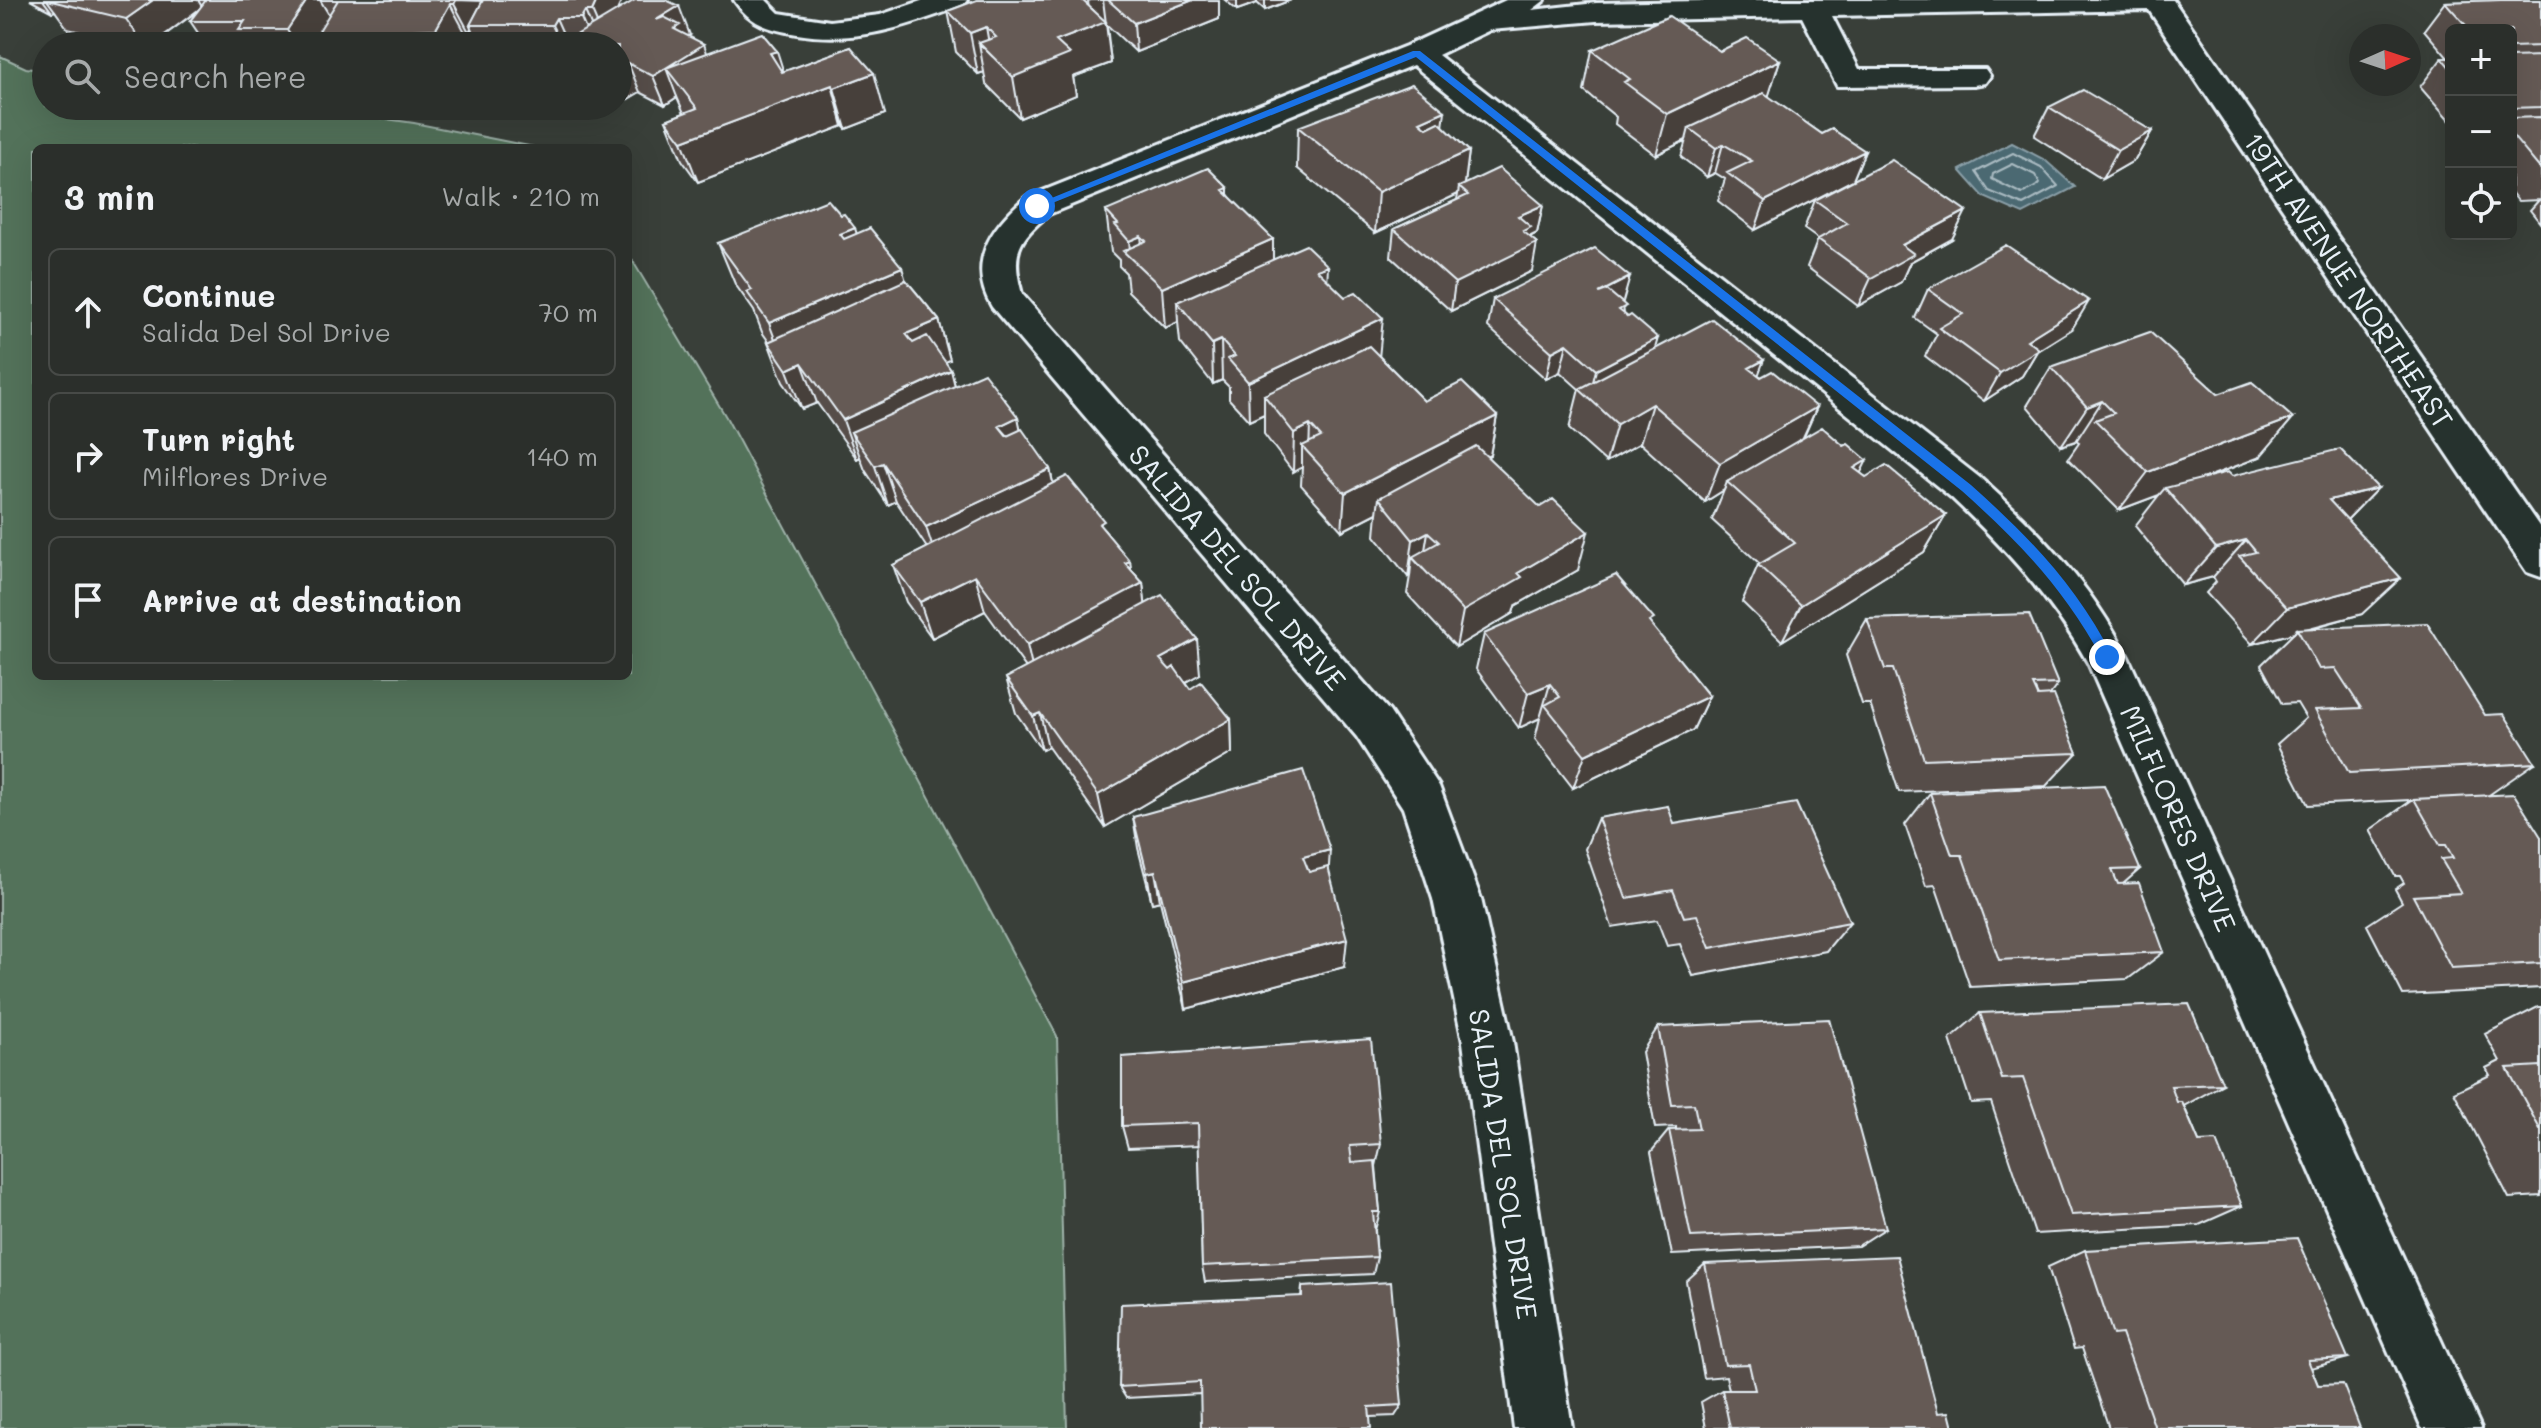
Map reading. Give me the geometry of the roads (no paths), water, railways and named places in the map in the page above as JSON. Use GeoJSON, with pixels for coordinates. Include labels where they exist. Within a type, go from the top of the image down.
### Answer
{"type":"FeatureCollection","features":[{"type":"Feature","properties":{"kind":"street"},"geometry":{"type":"LineString","coordinates":[[749,0],[769,20],[830,30],[885,24],[952,0]]}},
{"type":"Feature","properties":{"kind":"street","name":"SALIDA DEL SOL DRIVE"},"geometry":{"type":"LineString","coordinates":[[1530,0],[1417,53],[1037,206],[1009,229],[998,249],[998,272],[1005,298],[1373,724],[1423,800],[1457,899],[1488,1042],[1543,1428]]}},
{"type":"Feature","properties":{"kind":"street","name":"SALIDA DEL SOL DRIVE"},"geometry":{"type":"LineString","coordinates":[[1475,26],[1596,12],[1811,4],[2158,1]]}},
{"type":"Feature","properties":{"kind":"street","name":"19TH AVENUE NORTHEAST"},"geometry":{"type":"LineString","coordinates":[[2158,1],[2541,561]]}},
{"type":"Feature","properties":{"kind":"street"},"geometry":{"type":"LineString","coordinates":[[1811,4],[1848,79],[1974,76]]}},
{"type":"Feature","properties":{"kind":"street","name":"MILFLORES DRIVE"},"geometry":{"type":"LineString","coordinates":[[1417,53],[1966,488],[2029,545],[2079,606],[2107,657],[2452,1428]]}},
{"type":"Feature","properties":{"kind":"water"},"geometry":{"type":"Polygon","coordinates":[[[2012,143],[2045,160],[2075,187],[2023,214],[1984,197],[1960,170],[2012,143]]]}}]}
